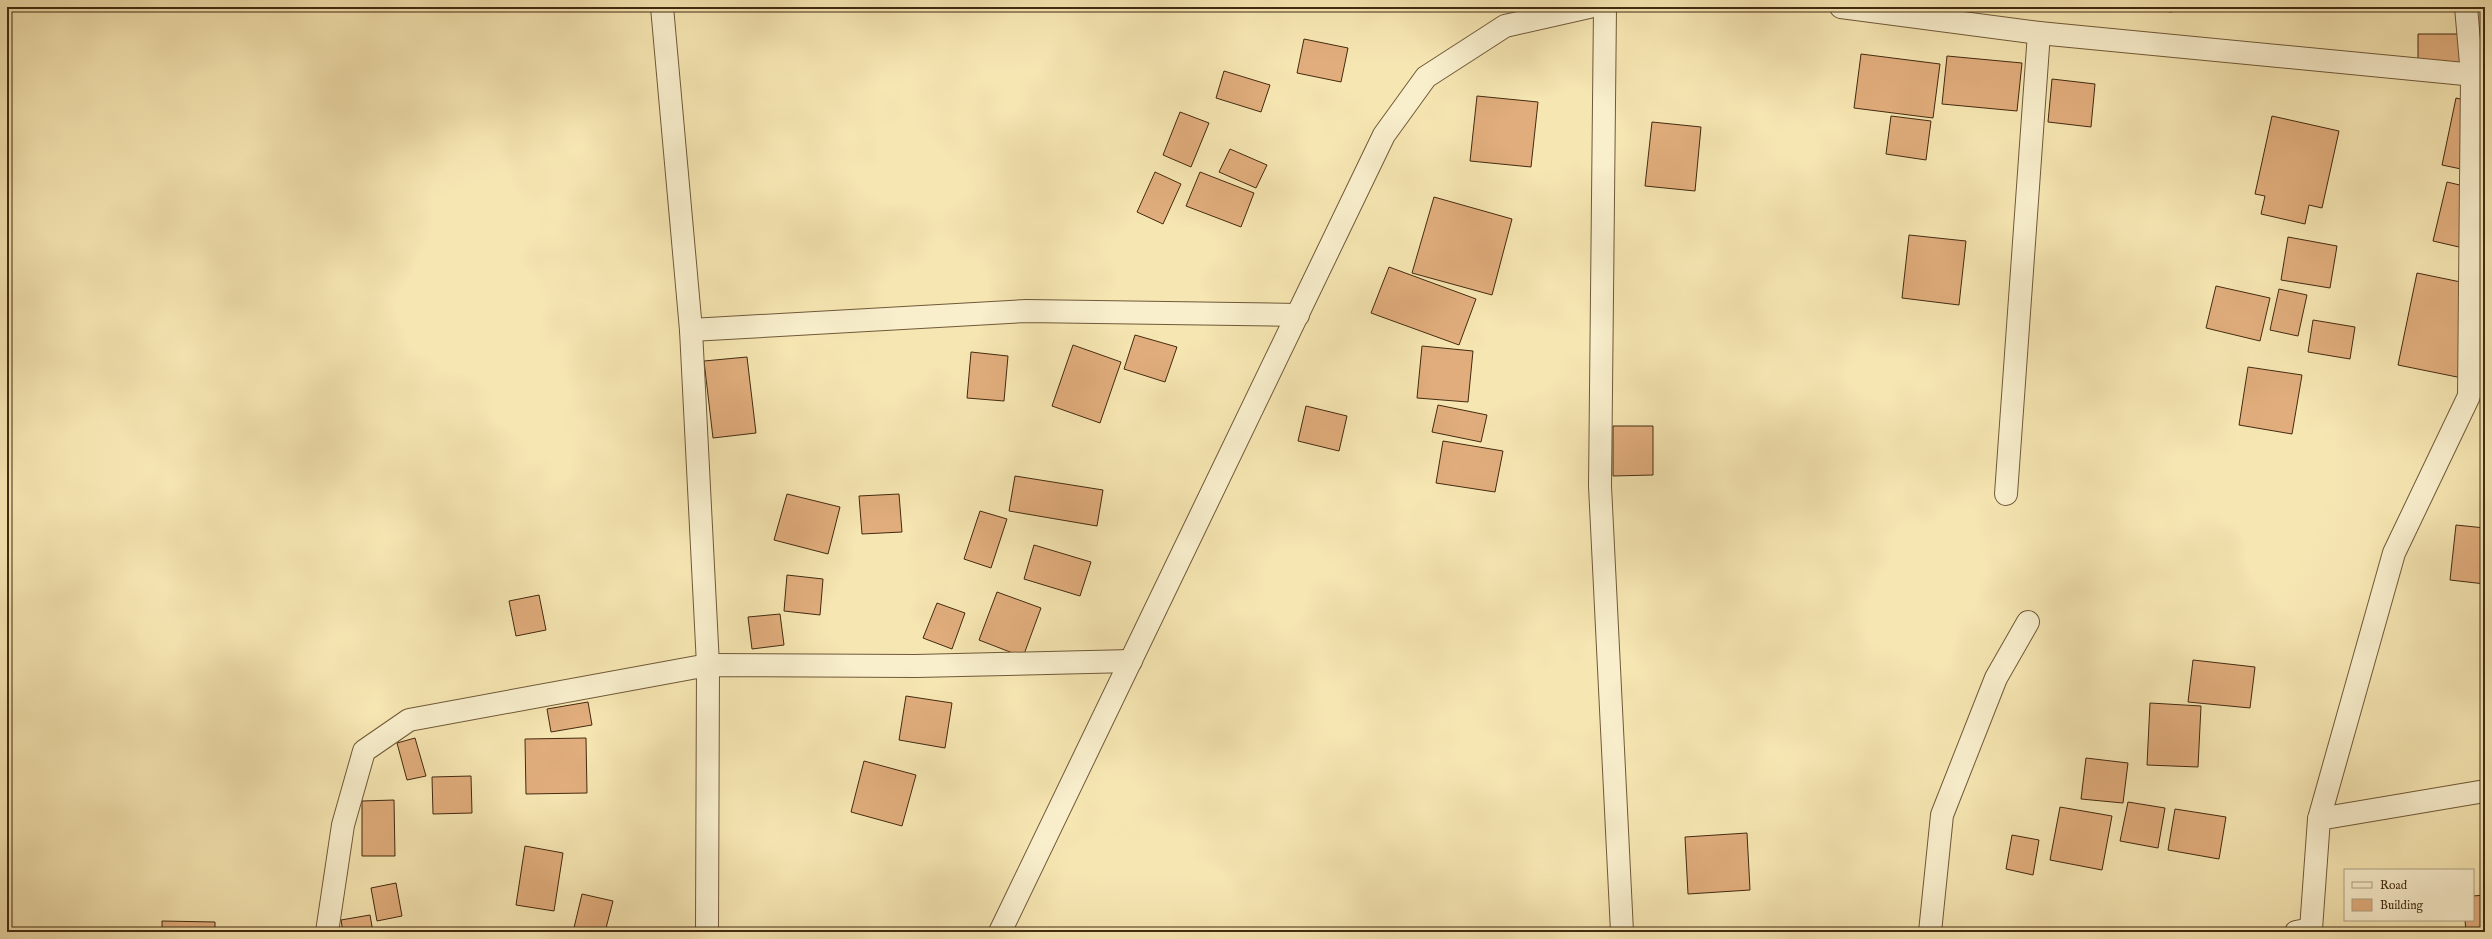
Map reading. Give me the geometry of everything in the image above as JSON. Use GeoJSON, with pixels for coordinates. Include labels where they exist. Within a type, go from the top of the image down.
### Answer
{"type":"FeatureCollection","features":[{"type":"Feature","properties":{"kind":"street"},"geometry":{"type":"LineString","coordinates":[[662,7],[691,330],[708,664],[707,932]]}},
{"type":"Feature","properties":{"kind":"street"},"geometry":{"type":"LineString","coordinates":[[1000,932],[1384,135],[1426,77],[1505,26],[1589,7]]}},
{"type":"Feature","properties":{"kind":"street"},"geometry":{"type":"LineString","coordinates":[[1605,7],[1600,486],[1622,932]]}},
{"type":"Feature","properties":{"kind":"street"},"geometry":{"type":"LineString","coordinates":[[1841,7],[2039,33],[2478,76]]}},
{"type":"Feature","properties":{"kind":"street"},"geometry":{"type":"LineString","coordinates":[[2306,931],[2319,819],[2394,553],[2469,396],[2478,76],[2466,7]]}},
{"type":"Feature","properties":{"kind":"street"},"geometry":{"type":"LineString","coordinates":[[2006,494],[2039,33]]}},
{"type":"Feature","properties":{"kind":"street"},"geometry":{"type":"LineString","coordinates":[[691,330],[1026,311],[1298,315]]}},
{"type":"Feature","properties":{"kind":"street"},"geometry":{"type":"LineString","coordinates":[[1930,932],[1942,815],[1996,678],[2028,622]]}},
{"type":"Feature","properties":{"kind":"street"},"geometry":{"type":"LineString","coordinates":[[327,932],[343,825],[364,751],[409,720],[708,664],[916,666],[1131,661]]}},
{"type":"Feature","properties":{"kind":"street"},"geometry":{"type":"LineString","coordinates":[[2319,819],[2485,791]]}},
{"type":"Feature","properties":{"kind":"building"},"geometry":{"type":"Polygon","coordinates":[[[2128,7],[2173,7],[2172,12],[2128,7]]]}},
{"type":"Feature","properties":{"kind":"building"},"geometry":{"type":"Polygon","coordinates":[[[2418,34],[2484,34],[2484,70],[2418,69],[2418,34]]]}},
{"type":"Feature","properties":{"kind":"building"},"geometry":{"type":"Polygon","coordinates":[[[1304,39],[1348,48],[1341,82],[1297,73],[1304,39]]]}},
{"type":"Feature","properties":{"kind":"building"},"geometry":{"type":"Polygon","coordinates":[[[1861,54],[1940,64],[1933,118],[1854,108],[1861,54]]]}},
{"type":"Feature","properties":{"kind":"building"},"geometry":{"type":"Polygon","coordinates":[[[1947,56],[2022,63],[2017,111],[1942,104],[1947,56]]]}},
{"type":"Feature","properties":{"kind":"building"},"geometry":{"type":"Polygon","coordinates":[[[1224,71],[1270,85],[1261,112],[1216,98],[1224,71]]]}},
{"type":"Feature","properties":{"kind":"building"},"geometry":{"type":"Polygon","coordinates":[[[2052,79],[2095,84],[2091,127],[2048,122],[2052,79]]]}},
{"type":"Feature","properties":{"kind":"building"},"geometry":{"type":"Polygon","coordinates":[[[1477,96],[1538,102],[1531,167],[1470,161],[1477,96]]]}},
{"type":"Feature","properties":{"kind":"building"},"geometry":{"type":"Polygon","coordinates":[[[2456,98],[2485,105],[2485,174],[2442,165],[2456,98]]]}},
{"type":"Feature","properties":{"kind":"building"},"geometry":{"type":"Polygon","coordinates":[[[1180,112],[1209,123],[1191,167],[1163,155],[1180,112]]]}},
{"type":"Feature","properties":{"kind":"building"},"geometry":{"type":"Polygon","coordinates":[[[1891,116],[1931,121],[1926,160],[1886,154],[1891,116]]]}},
{"type":"Feature","properties":{"kind":"building"},"geometry":{"type":"Polygon","coordinates":[[[2272,116],[2339,131],[2322,208],[2309,205],[2305,224],[2261,214],[2265,196],[2255,194],[2272,116]]]}},
{"type":"Feature","properties":{"kind":"building"},"geometry":{"type":"Polygon","coordinates":[[[1652,122],[1701,127],[1695,191],[1645,186],[1652,122]]]}},
{"type":"Feature","properties":{"kind":"building"},"geometry":{"type":"Polygon","coordinates":[[[1230,149],[1267,165],[1256,188],[1219,172],[1230,149]]]}},
{"type":"Feature","properties":{"kind":"building"},"geometry":{"type":"Polygon","coordinates":[[[1155,172],[1181,184],[1163,224],[1137,212],[1155,172]]]}},
{"type":"Feature","properties":{"kind":"building"},"geometry":{"type":"Polygon","coordinates":[[[1200,172],[1254,193],[1241,227],[1186,206],[1200,172]]]}},
{"type":"Feature","properties":{"kind":"building"},"geometry":{"type":"Polygon","coordinates":[[[2447,182],[2485,191],[2485,253],[2433,241],[2447,182]]]}},
{"type":"Feature","properties":{"kind":"building"},"geometry":{"type":"Polygon","coordinates":[[[1434,197],[1512,219],[1492,295],[1412,273],[1434,197]]]}},
{"type":"Feature","properties":{"kind":"building"},"geometry":{"type":"Polygon","coordinates":[[[1909,235],[1966,241],[1959,305],[1902,298],[1909,235]]]}},
{"type":"Feature","properties":{"kind":"building"},"geometry":{"type":"Polygon","coordinates":[[[2288,237],[2337,246],[2330,288],[2281,280],[2288,237]]]}},
{"type":"Feature","properties":{"kind":"building"},"geometry":{"type":"Polygon","coordinates":[[[1389,267],[1476,299],[1459,345],[1371,313],[1389,267]]]}},
{"type":"Feature","properties":{"kind":"building"},"geometry":{"type":"Polygon","coordinates":[[[2417,273],[2485,287],[2467,379],[2398,365],[2417,273]]]}},
{"type":"Feature","properties":{"kind":"building"},"geometry":{"type":"Polygon","coordinates":[[[2216,286],[2270,298],[2260,341],[2206,328],[2216,286]]]}},
{"type":"Feature","properties":{"kind":"building"},"geometry":{"type":"Polygon","coordinates":[[[2279,289],[2307,295],[2298,336],[2270,330],[2279,289]]]}},
{"type":"Feature","properties":{"kind":"building"},"geometry":{"type":"Polygon","coordinates":[[[2313,320],[2355,327],[2350,359],[2308,352],[2313,320]]]}},
{"type":"Feature","properties":{"kind":"building"},"geometry":{"type":"Polygon","coordinates":[[[1135,335],[1177,347],[1165,382],[1124,369],[1135,335]]]}},
{"type":"Feature","properties":{"kind":"building"},"geometry":{"type":"Polygon","coordinates":[[[1073,345],[1121,362],[1100,423],[1052,406],[1073,345]]]}},
{"type":"Feature","properties":{"kind":"building"},"geometry":{"type":"Polygon","coordinates":[[[1422,346],[1473,351],[1468,402],[1417,398],[1422,346]]]}},
{"type":"Feature","properties":{"kind":"building"},"geometry":{"type":"Polygon","coordinates":[[[971,352],[1008,356],[1004,401],[967,398],[971,352]]]}},
{"type":"Feature","properties":{"kind":"building"},"geometry":{"type":"Polygon","coordinates":[[[747,357],[756,433],[713,438],[704,361],[747,357]]]}},
{"type":"Feature","properties":{"kind":"building"},"geometry":{"type":"Polygon","coordinates":[[[2248,367],[2302,375],[2292,434],[2239,425],[2248,367]]]}},
{"type":"Feature","properties":{"kind":"building"},"geometry":{"type":"Polygon","coordinates":[[[1438,405],[1487,415],[1481,442],[1432,432],[1438,405]]]}},
{"type":"Feature","properties":{"kind":"building"},"geometry":{"type":"Polygon","coordinates":[[[1306,406],[1347,416],[1339,451],[1298,441],[1306,406]]]}},
{"type":"Feature","properties":{"kind":"building"},"geometry":{"type":"Polygon","coordinates":[[[1613,426],[1653,426],[1653,475],[1613,476],[1613,426]]]}},
{"type":"Feature","properties":{"kind":"building"},"geometry":{"type":"Polygon","coordinates":[[[1443,441],[1503,451],[1495,492],[1436,483],[1443,441]]]}},
{"type":"Feature","properties":{"kind":"building"},"geometry":{"type":"Polygon","coordinates":[[[1015,476],[1103,490],[1097,526],[1009,511],[1015,476]]]}},
{"type":"Feature","properties":{"kind":"building"},"geometry":{"type":"Polygon","coordinates":[[[787,494],[840,507],[828,554],[774,540],[787,494]]]}},
{"type":"Feature","properties":{"kind":"building"},"geometry":{"type":"Polygon","coordinates":[[[899,494],[902,532],[862,534],[859,496],[899,494]]]}},
{"type":"Feature","properties":{"kind":"building"},"geometry":{"type":"Polygon","coordinates":[[[980,511],[1007,519],[991,568],[964,559],[980,511]]]}},
{"type":"Feature","properties":{"kind":"building"},"geometry":{"type":"Polygon","coordinates":[[[2456,525],[2485,528],[2485,584],[2450,580],[2456,525]]]}},
{"type":"Feature","properties":{"kind":"building"},"geometry":{"type":"Polygon","coordinates":[[[1034,545],[1091,562],[1080,596],[1024,579],[1034,545]]]}},
{"type":"Feature","properties":{"kind":"building"},"geometry":{"type":"Polygon","coordinates":[[[787,575],[823,579],[820,615],[784,611],[787,575]]]}},
{"type":"Feature","properties":{"kind":"building"},"geometry":{"type":"Polygon","coordinates":[[[997,592],[1041,608],[1023,657],[979,640],[997,592]]]}},
{"type":"Feature","properties":{"kind":"building"},"geometry":{"type":"Polygon","coordinates":[[[539,595],[546,630],[516,636],[509,601],[539,595]]]}},
{"type":"Feature","properties":{"kind":"building"},"geometry":{"type":"Polygon","coordinates":[[[937,603],[965,613],[952,649],[923,638],[937,603]]]}},
{"type":"Feature","properties":{"kind":"building"},"geometry":{"type":"Polygon","coordinates":[[[780,614],[784,645],[752,649],[748,617],[780,614]]]}},
{"type":"Feature","properties":{"kind":"building"},"geometry":{"type":"Polygon","coordinates":[[[2193,660],[2255,667],[2250,708],[2188,702],[2193,660]]]}},
{"type":"Feature","properties":{"kind":"building"},"geometry":{"type":"Polygon","coordinates":[[[906,696],[952,703],[945,748],[899,740],[906,696]]]}},
{"type":"Feature","properties":{"kind":"building"},"geometry":{"type":"Polygon","coordinates":[[[588,702],[592,725],[551,732],[547,709],[588,702]]]}},
{"type":"Feature","properties":{"kind":"building"},"geometry":{"type":"Polygon","coordinates":[[[2150,703],[2201,706],[2198,767],[2147,765],[2150,703]]]}},
{"type":"Feature","properties":{"kind":"building"},"geometry":{"type":"Polygon","coordinates":[[[415,738],[426,776],[407,780],[397,743],[415,738]]]}},
{"type":"Feature","properties":{"kind":"building"},"geometry":{"type":"Polygon","coordinates":[[[586,738],[587,793],[526,794],[525,739],[586,738]]]}},
{"type":"Feature","properties":{"kind":"building"},"geometry":{"type":"Polygon","coordinates":[[[2086,758],[2128,763],[2123,803],[2081,799],[2086,758]]]}},
{"type":"Feature","properties":{"kind":"building"},"geometry":{"type":"Polygon","coordinates":[[[864,761],[916,775],[902,826],[851,812],[864,761]]]}},
{"type":"Feature","properties":{"kind":"building"},"geometry":{"type":"Polygon","coordinates":[[[471,776],[472,813],[433,814],[432,777],[471,776]]]}},
{"type":"Feature","properties":{"kind":"building"},"geometry":{"type":"Polygon","coordinates":[[[394,800],[395,856],[362,856],[362,801],[394,800]]]}},
{"type":"Feature","properties":{"kind":"building"},"geometry":{"type":"Polygon","coordinates":[[[2128,802],[2165,808],[2158,848],[2120,841],[2128,802]]]}},
{"type":"Feature","properties":{"kind":"building"},"geometry":{"type":"Polygon","coordinates":[[[2060,807],[2112,816],[2102,870],[2050,860],[2060,807]]]}},
{"type":"Feature","properties":{"kind":"building"},"geometry":{"type":"Polygon","coordinates":[[[2175,809],[2226,817],[2219,859],[2168,850],[2175,809]]]}},
{"type":"Feature","properties":{"kind":"building"},"geometry":{"type":"Polygon","coordinates":[[[1747,833],[1750,890],[1688,894],[1685,837],[1747,833]]]}},
{"type":"Feature","properties":{"kind":"building"},"geometry":{"type":"Polygon","coordinates":[[[2012,835],[2039,840],[2033,875],[2006,869],[2012,835]]]}},
{"type":"Feature","properties":{"kind":"building"},"geometry":{"type":"Polygon","coordinates":[[[525,846],[563,853],[554,911],[516,905],[525,846]]]}},
{"type":"Feature","properties":{"kind":"building"},"geometry":{"type":"Polygon","coordinates":[[[396,883],[402,916],[377,921],[371,888],[396,883]]]}},
{"type":"Feature","properties":{"kind":"building"},"geometry":{"type":"Polygon","coordinates":[[[582,894],[613,901],[605,932],[573,932],[582,894]]]}},
{"type":"Feature","properties":{"kind":"building"},"geometry":{"type":"Polygon","coordinates":[[[2485,895],[2485,932],[2466,932],[2465,921],[2474,921],[2474,896],[2485,895]]]}},
{"type":"Feature","properties":{"kind":"building"},"geometry":{"type":"Polygon","coordinates":[[[370,915],[373,932],[343,932],[341,920],[370,915]]]}},
{"type":"Feature","properties":{"kind":"building"},"geometry":{"type":"Polygon","coordinates":[[[162,921],[215,922],[215,932],[162,932],[162,921]]]}}]}
